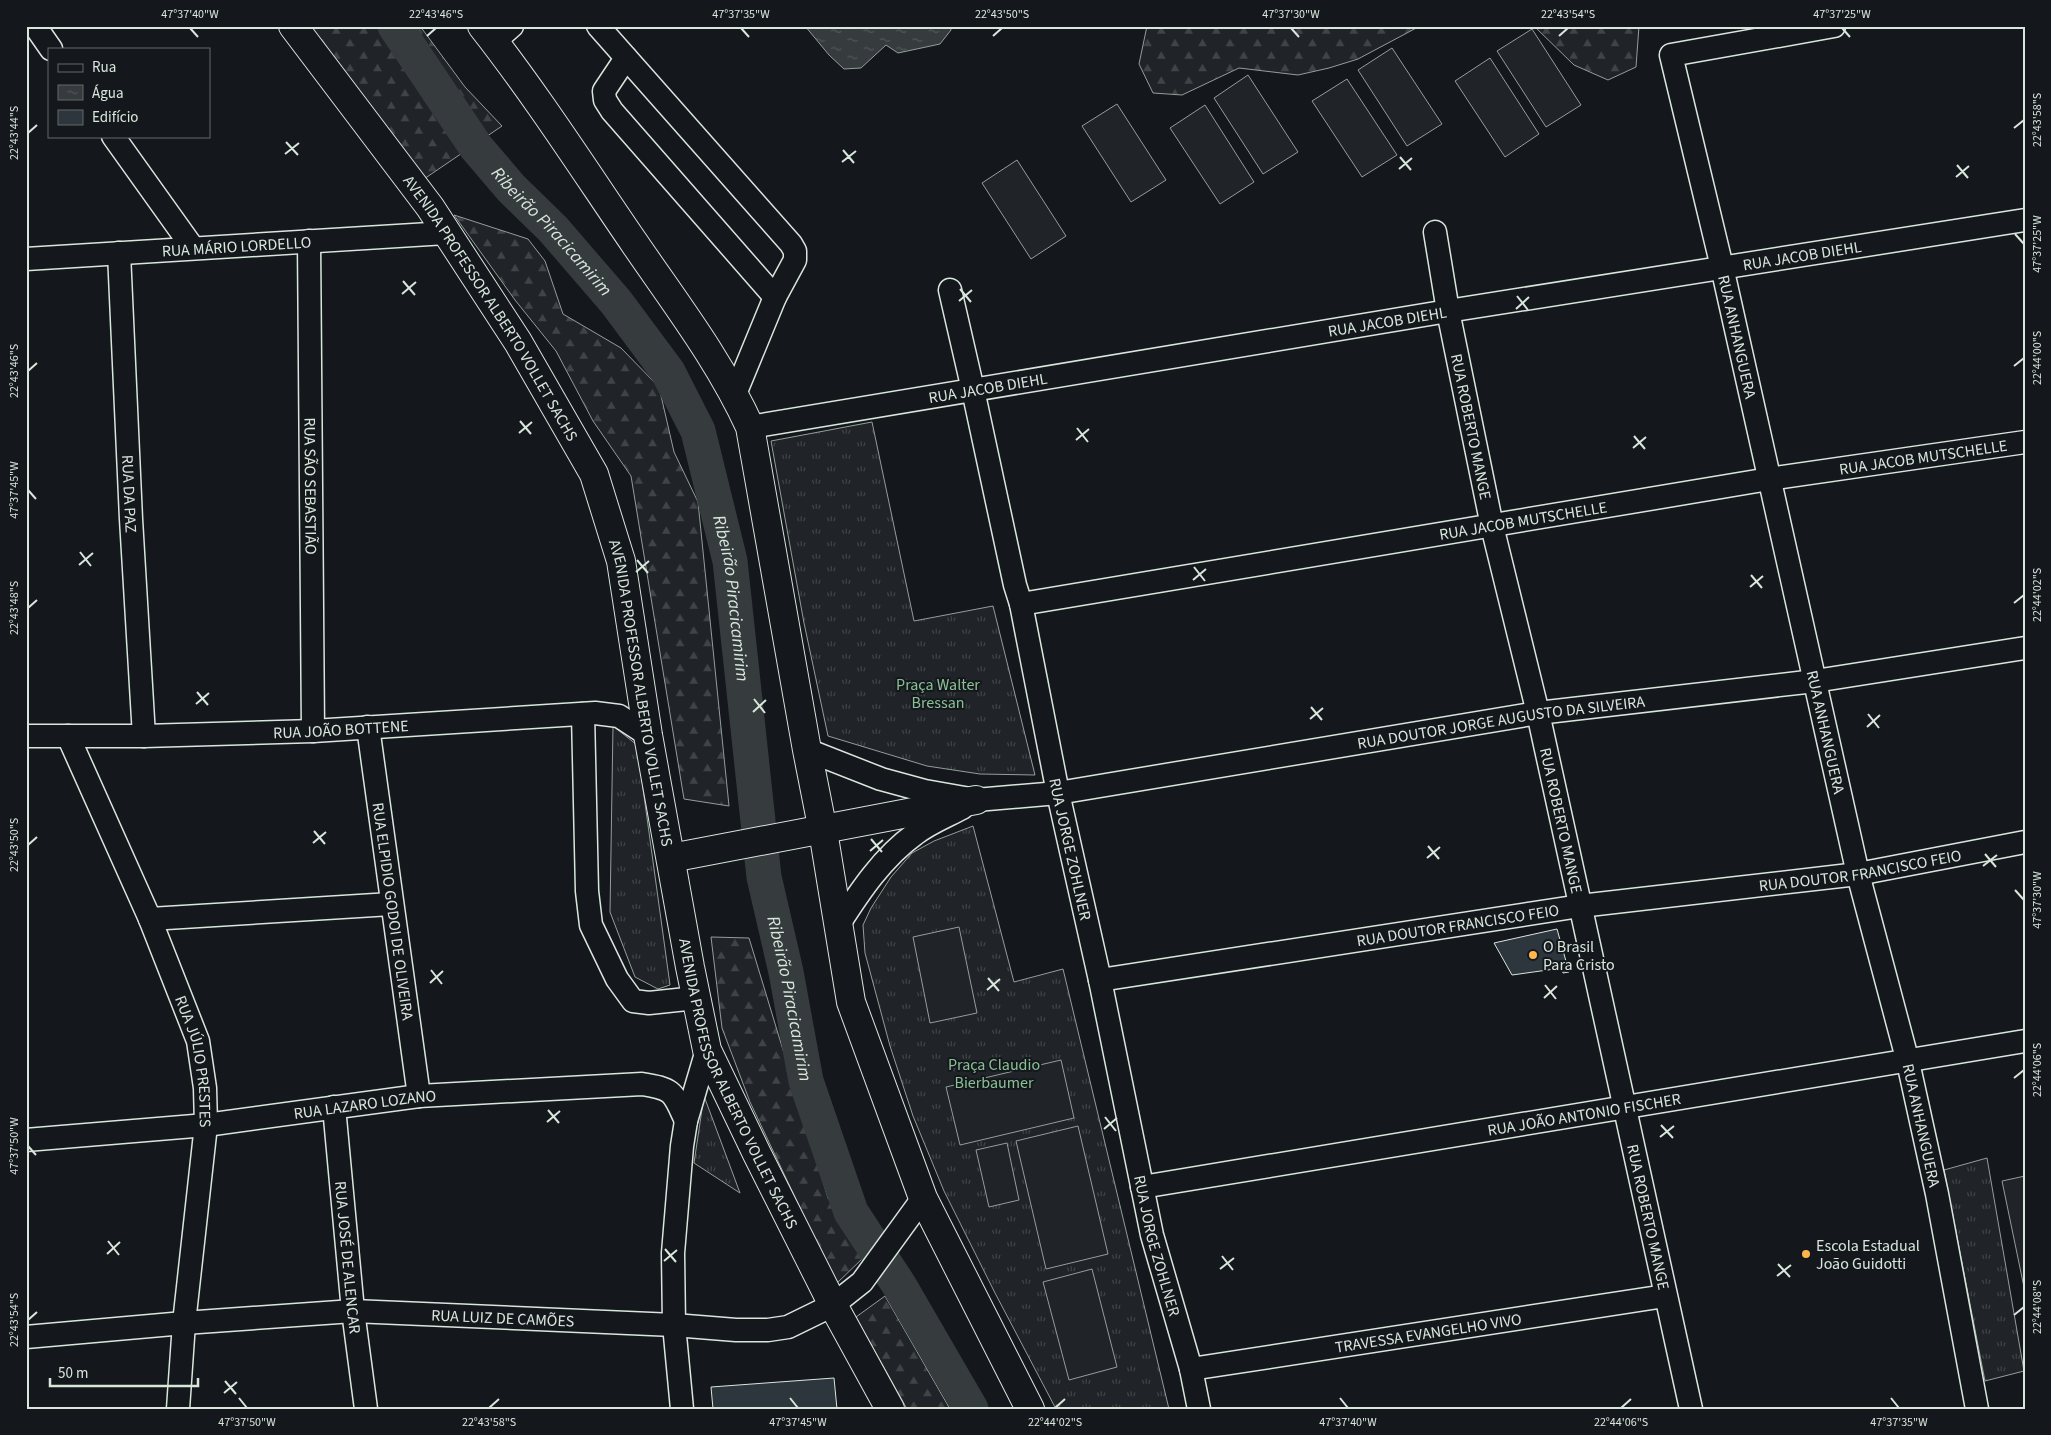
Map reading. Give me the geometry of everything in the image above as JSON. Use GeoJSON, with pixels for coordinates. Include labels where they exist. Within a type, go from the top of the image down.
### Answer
{"type":"FeatureCollection","features":[{"type":"Feature","properties":{"kind":"main road","name":"AVENIDA PROFESSOR ALBERTO VOLLET SACHS"},"geometry":{"type":"LineString","coordinates":[[293,26],[416,187],[518,342],[594,474],[621,561],[648,735],[707,1050],[833,1305],[890,1409]]}},
{"type":"Feature","properties":{"kind":"main road"},"geometry":{"type":"LineString","coordinates":[[496,32],[697,331],[735,394],[750,427],[823,831],[850,1002],[922,1198],[1030,1409]]}},
{"type":"Feature","properties":{"kind":"main road"},"geometry":{"type":"LineString","coordinates":[[671,858],[786,835],[823,831],[976,800]]}},
{"type":"Feature","properties":{"kind":"street"},"geometry":{"type":"LineString","coordinates":[[35,26],[50,48]]}},
{"type":"Feature","properties":{"kind":"street"},"geometry":{"type":"LineString","coordinates":[[598,26],[795,250],[795,260],[775,297],[735,394]]}},
{"type":"Feature","properties":{"kind":"street","name":"RUA ANHANGUERA"},"geometry":{"type":"LineString","coordinates":[[1834,26],[1671,55],[1722,267],[1858,874],[1908,1062],[1937,1194],[1977,1409]]}},
{"type":"Feature","properties":{"kind":"street"},"geometry":{"type":"LineString","coordinates":[[626,58],[604,91],[608,106],[775,297]]}},
{"type":"Feature","properties":{"kind":"street"},"geometry":{"type":"LineString","coordinates":[[114,138],[193,248]]}},
{"type":"Feature","properties":{"kind":"street","name":"RUA JACOB DIEHL"},"geometry":{"type":"LineString","coordinates":[[750,427],[1448,311],[2025,220]]}},
{"type":"Feature","properties":{"kind":"street","name":"RUA ROBERTO MANGE"},"geometry":{"type":"LineString","coordinates":[[1435,232],[1448,311],[1492,526],[1538,713],[1691,1409]]}},
{"type":"Feature","properties":{"kind":"street","name":"RUA MÁRIO LORDELLO"},"geometry":{"type":"LineString","coordinates":[[26,259],[446,233]]}},
{"type":"Feature","properties":{"kind":"street","name":"RUA SÃO SEBASTIÃO"},"geometry":{"type":"LineString","coordinates":[[309,241],[313,731]]}},
{"type":"Feature","properties":{"kind":"street","name":"RUA DA PAZ"},"geometry":{"type":"LineString","coordinates":[[119,253],[131,528],[144,736]]}},
{"type":"Feature","properties":{"kind":"street","name":"RUA JORGE ZOHLNER"},"geometry":{"type":"LineString","coordinates":[[950,290],[974,390],[1015,585],[1021,604],[1058,793],[1100,980],[1152,1235],[1191,1369],[1199,1409]]}},
{"type":"Feature","properties":{"kind":"street","name":"RUA JACOB MUTSCHELLE"},"geometry":{"type":"LineString","coordinates":[[1021,604],[1770,479],[2025,442]]}},
{"type":"Feature","properties":{"kind":"street","name":"RUA DOUTOR JORGE AUGUSTO DA SILVEIRA"},"geometry":{"type":"LineString","coordinates":[[807,750],[881,779],[925,791],[976,800],[1058,793],[1538,713],[1815,682],[2025,648]]}},
{"type":"Feature","properties":{"kind":"street"},"geometry":{"type":"LineString","coordinates":[[583,714],[587,891],[591,925],[617,979],[633,1001],[649,1003],[696,998]]}},
{"type":"Feature","properties":{"kind":"street","name":"RUA JOÃO BOTTENE"},"geometry":{"type":"LineString","coordinates":[[26,736],[144,736],[313,731],[583,714],[619,716],[648,735]]}},
{"type":"Feature","properties":{"kind":"street","name":"RUA ELPIDIO GODOI DE OLIVEIRA"},"geometry":{"type":"LineString","coordinates":[[368,727],[419,1096]]}},
{"type":"Feature","properties":{"kind":"street","name":"RUA JÚLIO PRESTES"},"geometry":{"type":"LineString","coordinates":[[68,736],[150,919],[198,1041],[205,1088],[206,1125],[184,1323],[178,1409]]}},
{"type":"Feature","properties":{"kind":"street","name":"RUA DOUTOR JORGE AUGUSTO DA SILVEIRA"},"geometry":{"type":"LineString","coordinates":[[839,924],[860,891],[891,854],[916,833],[976,800]]}},
{"type":"Feature","properties":{"kind":"street","name":"RUA DOUTOR FRANCISCO FEIO"},"geometry":{"type":"LineString","coordinates":[[1100,980],[1580,906],[1858,874],[2025,842]]}},
{"type":"Feature","properties":{"kind":"street"},"geometry":{"type":"LineString","coordinates":[[150,919],[391,904]]}},
{"type":"Feature","properties":{"kind":"street","name":"RUA JOÃO ANTONIO FISCHER"},"geometry":{"type":"LineString","coordinates":[[1142,1187],[1624,1109],[2025,1041]]}},
{"type":"Feature","properties":{"kind":"street"},"geometry":{"type":"LineString","coordinates":[[682,1409],[674,1325],[673,1253],[682,1146],[686,1121],[707,1050]]}},
{"type":"Feature","properties":{"kind":"street","name":"RUA LAZARO LOZANO"},"geometry":{"type":"LineString","coordinates":[[26,1140],[206,1125],[419,1096],[642,1084],[665,1088],[675,1097],[686,1121]]}},
{"type":"Feature","properties":{"kind":"street","name":"RUA JOSÉ DE ALENCAR"},"geometry":{"type":"LineString","coordinates":[[334,1107],[353,1311],[366,1409]]}},
{"type":"Feature","properties":{"kind":"street","name":"RUA LUIZ DE CAMÕES"},"geometry":{"type":"LineString","coordinates":[[26,1337],[353,1311],[674,1325],[736,1330],[768,1330],[788,1327],[833,1305],[862,1282],[922,1198]]}},
{"type":"Feature","properties":{"kind":"street","name":"TRAVESSA EVANGELHO VIVO"},"geometry":{"type":"LineString","coordinates":[[1191,1369],[1665,1296]]}},
{"type":"Feature","properties":{"kind":"green space"},"geometry":{"type":"Polygon","coordinates":[[[302,26],[420,26],[465,87],[502,126],[421,181],[302,26]]]}},
{"type":"Feature","properties":{"kind":"green space"},"geometry":{"type":"Polygon","coordinates":[[[1147,26],[1420,26],[1358,59],[1329,68],[1298,75],[1239,68],[1182,95],[1153,93],[1139,64],[1147,26]]]}},
{"type":"Feature","properties":{"kind":"green space"},"geometry":{"type":"Polygon","coordinates":[[[1534,26],[1639,26],[1636,67],[1608,80],[1574,65],[1534,26]]]}},
{"type":"Feature","properties":{"kind":"green space"},"geometry":{"type":"Polygon","coordinates":[[[1532,29],[1581,105],[1546,127],[1497,51],[1532,29]]]}},
{"type":"Feature","properties":{"kind":"green space"},"geometry":{"type":"Polygon","coordinates":[[[1392,48],[1442,124],[1407,146],[1358,70],[1392,48]]]}},
{"type":"Feature","properties":{"kind":"green space"},"geometry":{"type":"Polygon","coordinates":[[[1490,58],[1539,134],[1505,157],[1455,81],[1490,58]]]}},
{"type":"Feature","properties":{"kind":"green space"},"geometry":{"type":"Polygon","coordinates":[[[1248,75],[1298,152],[1263,174],[1214,98],[1248,75]]]}},
{"type":"Feature","properties":{"kind":"green space"},"geometry":{"type":"Polygon","coordinates":[[[1347,79],[1397,155],[1362,177],[1312,101],[1347,79]]]}},
{"type":"Feature","properties":{"kind":"green space"},"geometry":{"type":"Polygon","coordinates":[[[1117,104],[1166,180],[1131,202],[1082,126],[1117,104]]]}},
{"type":"Feature","properties":{"kind":"green space"},"geometry":{"type":"Polygon","coordinates":[[[1205,105],[1254,182],[1220,204],[1170,128],[1205,105]]]}},
{"type":"Feature","properties":{"kind":"green space"},"geometry":{"type":"Polygon","coordinates":[[[1017,160],[1066,236],[1031,259],[982,183],[1017,160]]]}},
{"type":"Feature","properties":{"kind":"green space"},"geometry":{"type":"Polygon","coordinates":[[[454,215],[528,239],[545,261],[563,314],[621,348],[659,387],[674,452],[698,502],[729,806],[684,799],[631,476],[593,421],[556,351],[515,300],[454,215]]]}},
{"type":"Feature","properties":{"kind":"green space","name":"Praça Walter Bressan"},"geometry":{"type":"Polygon","coordinates":[[[872,422],[914,621],[993,606],[1035,775],[980,774],[927,766],[828,736],[804,623],[771,441],[872,422]]]}},
{"type":"Feature","properties":{"kind":"green space"},"geometry":{"type":"Polygon","coordinates":[[[613,726],[637,745],[670,985],[658,989],[635,977],[610,912],[613,726]]]}},
{"type":"Feature","properties":{"kind":"green space","name":"Praça Claudio Bierbaumer"},"geometry":{"type":"Polygon","coordinates":[[[973,826],[1014,982],[1063,969],[1169,1409],[1056,1409],[944,1191],[913,1116],[890,1046],[865,953],[863,925],[871,908],[891,877],[912,853],[934,841],[973,826]]]}},
{"type":"Feature","properties":{"kind":"green space"},"geometry":{"type":"Polygon","coordinates":[[[959,927],[977,1013],[930,1023],[913,937],[959,927]]]}},
{"type":"Feature","properties":{"kind":"green space"},"geometry":{"type":"Polygon","coordinates":[[[711,937],[749,938],[828,1198],[864,1257],[836,1284],[750,1102],[722,1028],[711,937]]]}},
{"type":"Feature","properties":{"kind":"green space"},"geometry":{"type":"Polygon","coordinates":[[[1061,1060],[1074,1118],[960,1145],[946,1087],[1061,1060]]]}},
{"type":"Feature","properties":{"kind":"green space"},"geometry":{"type":"Polygon","coordinates":[[[704,1096],[740,1193],[694,1163],[704,1096]]]}},
{"type":"Feature","properties":{"kind":"green space"},"geometry":{"type":"Polygon","coordinates":[[[1078,1126],[1108,1254],[1046,1269],[1016,1141],[1078,1126]]]}},
{"type":"Feature","properties":{"kind":"green space"},"geometry":{"type":"Polygon","coordinates":[[[1007,1143],[1019,1200],[989,1207],[976,1150],[1007,1143]]]}},
{"type":"Feature","properties":{"kind":"green space"},"geometry":{"type":"Polygon","coordinates":[[[1987,1158],[2024,1371],[1985,1381],[1944,1170],[1987,1158]]]}},
{"type":"Feature","properties":{"kind":"green space"},"geometry":{"type":"Polygon","coordinates":[[[2025,1176],[2025,1292],[2002,1181],[2025,1176]]]}},
{"type":"Feature","properties":{"kind":"green space"},"geometry":{"type":"Polygon","coordinates":[[[1092,1269],[1117,1367],[1069,1380],[1043,1282],[1092,1269]]]}},
{"type":"Feature","properties":{"kind":"green space"},"geometry":{"type":"Polygon","coordinates":[[[885,1296],[950,1409],[907,1409],[856,1317],[885,1296]]]}},
{"type":"Feature","properties":{"kind":"water"},"geometry":{"type":"Polygon","coordinates":[[[805,26],[950,26],[951,30],[940,44],[898,53],[886,45],[861,68],[844,69],[829,55],[805,26]]]}},
{"type":"Feature","properties":{"kind":"building","name":"O Brasil Para Cristo"},"geometry":{"type":"Polygon","coordinates":[[[1557,929],[1569,972],[1563,973],[1562,968],[1512,975],[1494,943],[1557,929]]]}},
{"type":"Feature","properties":{"kind":"building"},"geometry":{"type":"Polygon","coordinates":[[[834,1378],[837,1409],[713,1409],[711,1387],[834,1378]]]}},
{"type":"Feature","properties":{"kind":"waterway","name":"Ribeirão Piracicamirim"},"geometry":{"type":"LineString","coordinates":[[395,26],[476,147],[511,188],[553,229],[616,302],[668,372],[698,431],[730,561],[764,877],[786,972],[806,1081],[851,1212],[899,1285],[971,1409]]}},
{"type":"Feature","properties":{"kind":"place","name":"O Brasil Para Cristo"},"geometry":{"type":"Point","coordinates":[1533,955]}},
{"type":"Feature","properties":{"kind":"place","name":"Escola Estadual João Guidotti"},"geometry":{"type":"Point","coordinates":[1806,1254]}}]}
